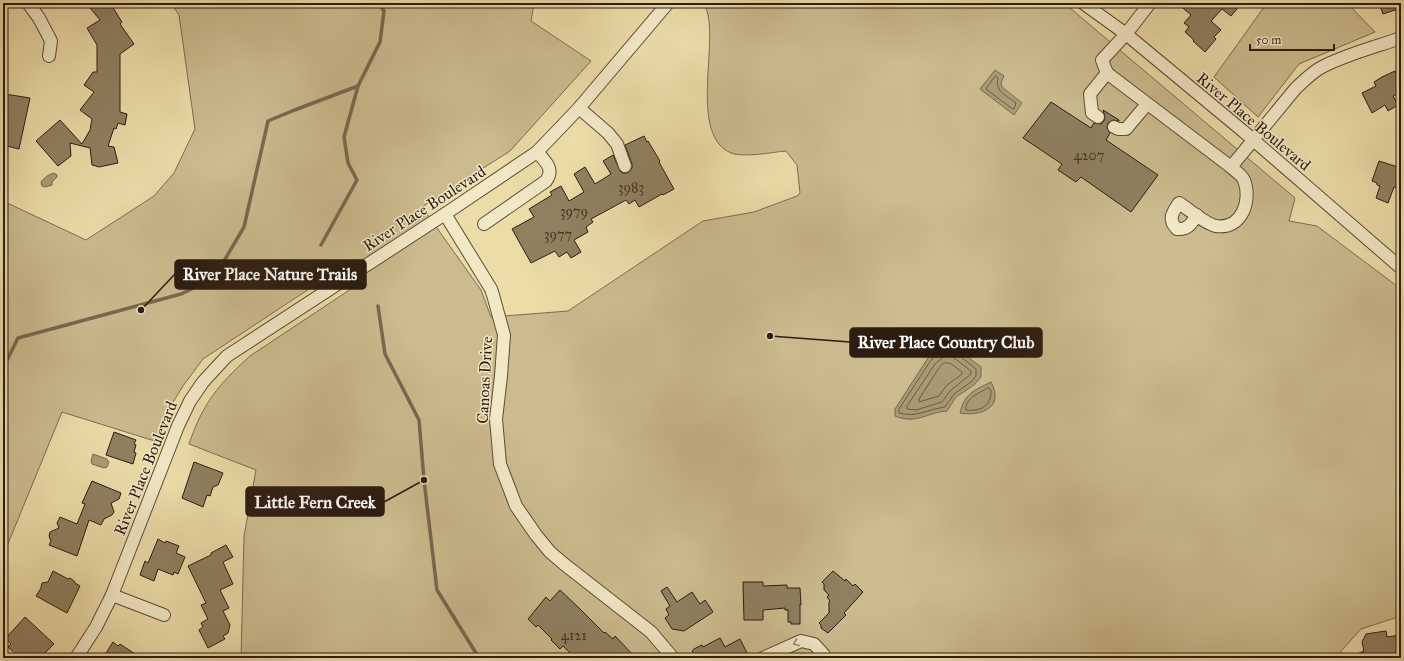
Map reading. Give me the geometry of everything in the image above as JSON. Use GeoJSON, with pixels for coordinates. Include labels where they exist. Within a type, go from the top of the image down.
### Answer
{"type":"FeatureCollection","features":[{"type":"Feature","properties":{"kind":"street"},"geometry":{"type":"LineString","coordinates":[[28,3],[39,18],[51,41],[49,56]]}},
{"type":"Feature","properties":{"kind":"street","name":"River Place Boulevard"},"geometry":{"type":"LineString","coordinates":[[76,658],[96,627],[112,595],[178,426],[190,401],[203,382],[226,356],[537,152],[579,108],[668,3]]}},
{"type":"Feature","properties":{"kind":"street","name":"River Place Boulevard"},"geometry":{"type":"LineString","coordinates":[[1083,3],[1126,34],[1253,140],[1401,268]]}},
{"type":"Feature","properties":{"kind":"street"},"geometry":{"type":"LineString","coordinates":[[1150,3],[1126,34],[1102,60],[1107,73],[1231,167],[1244,180],[1247,197],[1239,219],[1229,226],[1214,226],[1197,215]]}},
{"type":"Feature","properties":{"kind":"street"},"geometry":{"type":"LineString","coordinates":[[1231,167],[1296,88],[1306,78],[1321,68],[1401,38]]}},
{"type":"Feature","properties":{"kind":"street"},"geometry":{"type":"LineString","coordinates":[[1098,117],[1092,113],[1090,94],[1107,73]]}},
{"type":"Feature","properties":{"kind":"street"},"geometry":{"type":"LineString","coordinates":[[1114,127],[1118,129],[1126,129],[1147,104]]}},
{"type":"Feature","properties":{"kind":"street"},"geometry":{"type":"LineString","coordinates":[[579,108],[608,132],[617,144],[625,166]]}},
{"type":"Feature","properties":{"kind":"street"},"geometry":{"type":"LineString","coordinates":[[484,224],[546,181],[550,170],[548,165],[537,152]]}},
{"type":"Feature","properties":{"kind":"street","name":"Canoas Drive"},"geometry":{"type":"LineString","coordinates":[[444,214],[493,295],[504,335],[496,419],[500,464],[516,506],[550,552],[651,632],[673,658]]}},
{"type":"Feature","properties":{"kind":"street"},"geometry":{"type":"LineString","coordinates":[[112,595],[164,615]]}},
{"type":"Feature","properties":{"kind":"street"},"geometry":{"type":"LineString","coordinates":[[763,658],[801,641],[814,644],[824,655],[823,658]]}},
{"type":"Feature","properties":{"kind":"shaded area"},"geometry":{"type":"Polygon","coordinates":[[[171,3],[534,3],[531,21],[591,61],[510,151],[422,207],[481,290],[491,317],[568,311],[703,221],[754,212],[797,196],[800,193],[797,165],[786,151],[743,155],[731,153],[718,143],[711,128],[708,110],[707,89],[709,27],[707,11],[702,3],[1064,3],[1295,198],[1289,221],[1317,226],[1401,289],[1401,616],[1361,629],[1335,658],[241,658],[244,536],[256,470],[189,444],[206,406],[220,386],[239,366],[250,356],[366,279],[353,260],[203,359],[183,386],[167,412],[158,442],[62,412],[3,556],[3,201],[86,240],[154,196],[174,173],[195,129],[179,15],[171,3]]]}},
{"type":"Feature","properties":{"kind":"shaded area"},"geometry":{"type":"Polygon","coordinates":[[[1267,3],[1347,3],[1375,32],[1299,64],[1258,117],[1214,77],[1267,3]]]}},
{"type":"Feature","properties":{"kind":"water"},"geometry":{"type":"Polygon","coordinates":[[[995,70],[1004,76],[1001,83],[1002,87],[1022,103],[1014,115],[980,89],[995,70]]]}},
{"type":"Feature","properties":{"kind":"water"},"geometry":{"type":"Polygon","coordinates":[[[54,173],[57,177],[52,182],[52,185],[45,187],[42,186],[42,180],[54,173]]]}},
{"type":"Feature","properties":{"kind":"water"},"geometry":{"type":"Polygon","coordinates":[[[949,347],[956,348],[981,367],[981,377],[974,385],[956,397],[947,411],[916,419],[895,416],[895,409],[928,358],[937,349],[949,347]]]}},
{"type":"Feature","properties":{"kind":"water"},"geometry":{"type":"Polygon","coordinates":[[[991,382],[995,391],[995,398],[993,404],[989,408],[983,412],[968,414],[960,413],[964,401],[971,393],[991,382]]]}},
{"type":"Feature","properties":{"kind":"water"},"geometry":{"type":"Polygon","coordinates":[[[93,454],[107,459],[109,462],[107,467],[104,468],[92,464],[91,461],[93,454]]]}},
{"type":"Feature","properties":{"kind":"building"},"geometry":{"type":"Polygon","coordinates":[[[86,3],[110,3],[122,22],[120,24],[134,44],[120,54],[120,112],[127,114],[125,125],[118,123],[116,129],[114,128],[108,146],[114,147],[118,163],[99,167],[92,165],[90,148],[70,143],[71,156],[58,166],[36,141],[60,120],[82,144],[90,130],[92,119],[80,110],[94,92],[84,85],[93,72],[97,72],[97,45],[87,28],[100,20],[86,3]]]}},
{"type":"Feature","properties":{"kind":"building"},"geometry":{"type":"Polygon","coordinates":[[[1177,3],[1242,3],[1231,16],[1222,9],[1211,21],[1221,30],[1214,37],[1216,39],[1205,52],[1185,32],[1189,27],[1184,23],[1191,15],[1177,3]]]}},
{"type":"Feature","properties":{"kind":"building"},"geometry":{"type":"Polygon","coordinates":[[[1379,3],[1401,3],[1401,8],[1383,14],[1379,3]]]}},
{"type":"Feature","properties":{"kind":"building"},"geometry":{"type":"Polygon","coordinates":[[[1401,70],[1401,92],[1393,96],[1398,105],[1388,111],[1385,105],[1372,113],[1362,93],[1376,86],[1374,82],[1382,77],[1401,70]]]}},
{"type":"Feature","properties":{"kind":"building"},"geometry":{"type":"Polygon","coordinates":[[[5,94],[30,98],[19,149],[3,145],[3,136],[6,123],[3,122],[3,103],[5,94]]]}},
{"type":"Feature","properties":{"kind":"building"},"geometry":{"type":"Polygon","coordinates":[[[1051,102],[1091,128],[1094,123],[1101,124],[1104,121],[1105,117],[1103,110],[1119,120],[1113,120],[1108,123],[1107,128],[1110,133],[1106,140],[1158,175],[1131,212],[1081,177],[1076,182],[1058,170],[1062,164],[1023,138],[1051,102]]]}},
{"type":"Feature","properties":{"kind":"building"},"geometry":{"type":"Polygon","coordinates":[[[644,136],[660,161],[659,162],[674,189],[639,207],[635,200],[629,204],[626,200],[591,219],[593,222],[586,227],[588,232],[574,240],[581,252],[571,258],[567,252],[559,257],[555,251],[531,263],[512,229],[534,217],[529,209],[552,195],[550,192],[561,186],[569,201],[584,192],[574,174],[585,167],[595,184],[611,174],[603,161],[613,155],[620,171],[623,173],[628,173],[632,168],[632,164],[625,145],[644,136]]]}},
{"type":"Feature","properties":{"kind":"building"},"geometry":{"type":"Polygon","coordinates":[[[1379,161],[1401,168],[1401,180],[1398,188],[1394,187],[1388,203],[1376,198],[1380,186],[1372,181],[1379,161]]]}},
{"type":"Feature","properties":{"kind":"building"},"geometry":{"type":"Polygon","coordinates":[[[114,432],[136,440],[134,444],[136,445],[134,452],[136,453],[133,464],[106,455],[114,432]]]}},
{"type":"Feature","properties":{"kind":"building"},"geometry":{"type":"Polygon","coordinates":[[[194,462],[223,473],[218,485],[213,487],[210,496],[207,495],[203,507],[182,498],[194,462]]]}},
{"type":"Feature","properties":{"kind":"building"},"geometry":{"type":"Polygon","coordinates":[[[92,481],[121,493],[119,499],[111,503],[114,512],[112,515],[104,519],[101,525],[89,520],[77,556],[49,545],[51,541],[49,536],[50,532],[59,528],[57,523],[60,517],[77,524],[85,504],[82,503],[92,481]]]}},
{"type":"Feature","properties":{"kind":"building"},"geometry":{"type":"Polygon","coordinates":[[[158,539],[165,543],[166,541],[179,546],[176,553],[185,557],[178,574],[174,572],[173,575],[158,569],[154,581],[140,575],[145,561],[148,563],[158,539]]]}},
{"type":"Feature","properties":{"kind":"building"},"geometry":{"type":"Polygon","coordinates":[[[226,545],[233,557],[223,562],[233,584],[220,590],[229,608],[223,611],[230,625],[228,633],[223,636],[225,639],[208,648],[199,630],[203,627],[201,623],[208,619],[201,605],[206,603],[188,566],[211,555],[211,553],[226,545]]]}},
{"type":"Feature","properties":{"kind":"building"},"geometry":{"type":"Polygon","coordinates":[[[53,571],[68,579],[70,578],[80,586],[67,613],[36,596],[42,583],[48,582],[53,571]]]}},
{"type":"Feature","properties":{"kind":"building"},"geometry":{"type":"Polygon","coordinates":[[[833,571],[845,581],[846,579],[853,586],[855,584],[863,592],[844,613],[846,615],[828,633],[821,628],[819,623],[829,613],[830,601],[827,597],[829,595],[824,590],[824,584],[822,582],[833,571]]]}},
{"type":"Feature","properties":{"kind":"building"},"geometry":{"type":"Polygon","coordinates":[[[743,582],[763,582],[763,586],[787,585],[787,588],[800,588],[800,624],[791,624],[791,622],[788,622],[788,610],[785,610],[785,608],[763,610],[763,620],[744,620],[743,582]]]}},
{"type":"Feature","properties":{"kind":"building"},"geometry":{"type":"Polygon","coordinates":[[[667,587],[677,602],[692,592],[700,604],[705,600],[713,612],[684,631],[672,629],[665,618],[669,615],[666,609],[670,606],[661,591],[667,587]]]}},
{"type":"Feature","properties":{"kind":"building"},"geometry":{"type":"Polygon","coordinates":[[[560,590],[604,633],[605,632],[613,639],[615,636],[636,658],[575,658],[563,646],[560,649],[538,625],[536,627],[528,619],[546,597],[550,601],[560,590]]]}},
{"type":"Feature","properties":{"kind":"building"},"geometry":{"type":"Polygon","coordinates":[[[25,617],[54,644],[40,658],[27,658],[23,654],[20,658],[8,647],[11,644],[6,638],[25,617]]]}},
{"type":"Feature","properties":{"kind":"building"},"geometry":{"type":"Polygon","coordinates":[[[1386,631],[1387,637],[1401,635],[1401,658],[1348,658],[1364,651],[1362,642],[1366,634],[1386,631]]]}},
{"type":"Feature","properties":{"kind":"building"},"geometry":{"type":"Polygon","coordinates":[[[720,638],[725,647],[740,639],[747,653],[738,658],[696,658],[692,651],[694,649],[702,645],[703,647],[720,638]]]}},
{"type":"Feature","properties":{"kind":"building"},"geometry":{"type":"Polygon","coordinates":[[[113,642],[118,646],[120,644],[141,658],[103,658],[113,642]]]}},
{"type":"Feature","properties":{"kind":"waterway"},"geometry":{"type":"LineString","coordinates":[[321,245],[357,180],[348,163],[344,137],[358,86],[380,42],[384,11],[379,3]]}},
{"type":"Feature","properties":{"kind":"waterway"},"geometry":{"type":"LineString","coordinates":[[3,368],[18,338],[181,294],[214,278],[244,227],[268,121],[358,86]]}},
{"type":"Feature","properties":{"kind":"waterway"},"geometry":{"type":"LineString","coordinates":[[378,306],[385,354],[419,420],[424,480],[437,590],[479,658]]}},
{"type":"Feature","properties":{"kind":"place","name":"River Place Nature Trails"},"geometry":{"type":"Point","coordinates":[141,310]}},
{"type":"Feature","properties":{"kind":"place","name":"River Place Country Club"},"geometry":{"type":"Point","coordinates":[770,336]}},
{"type":"Feature","properties":{"kind":"place","name":"Little Fern Creek"},"geometry":{"type":"Point","coordinates":[424,480]}}]}
